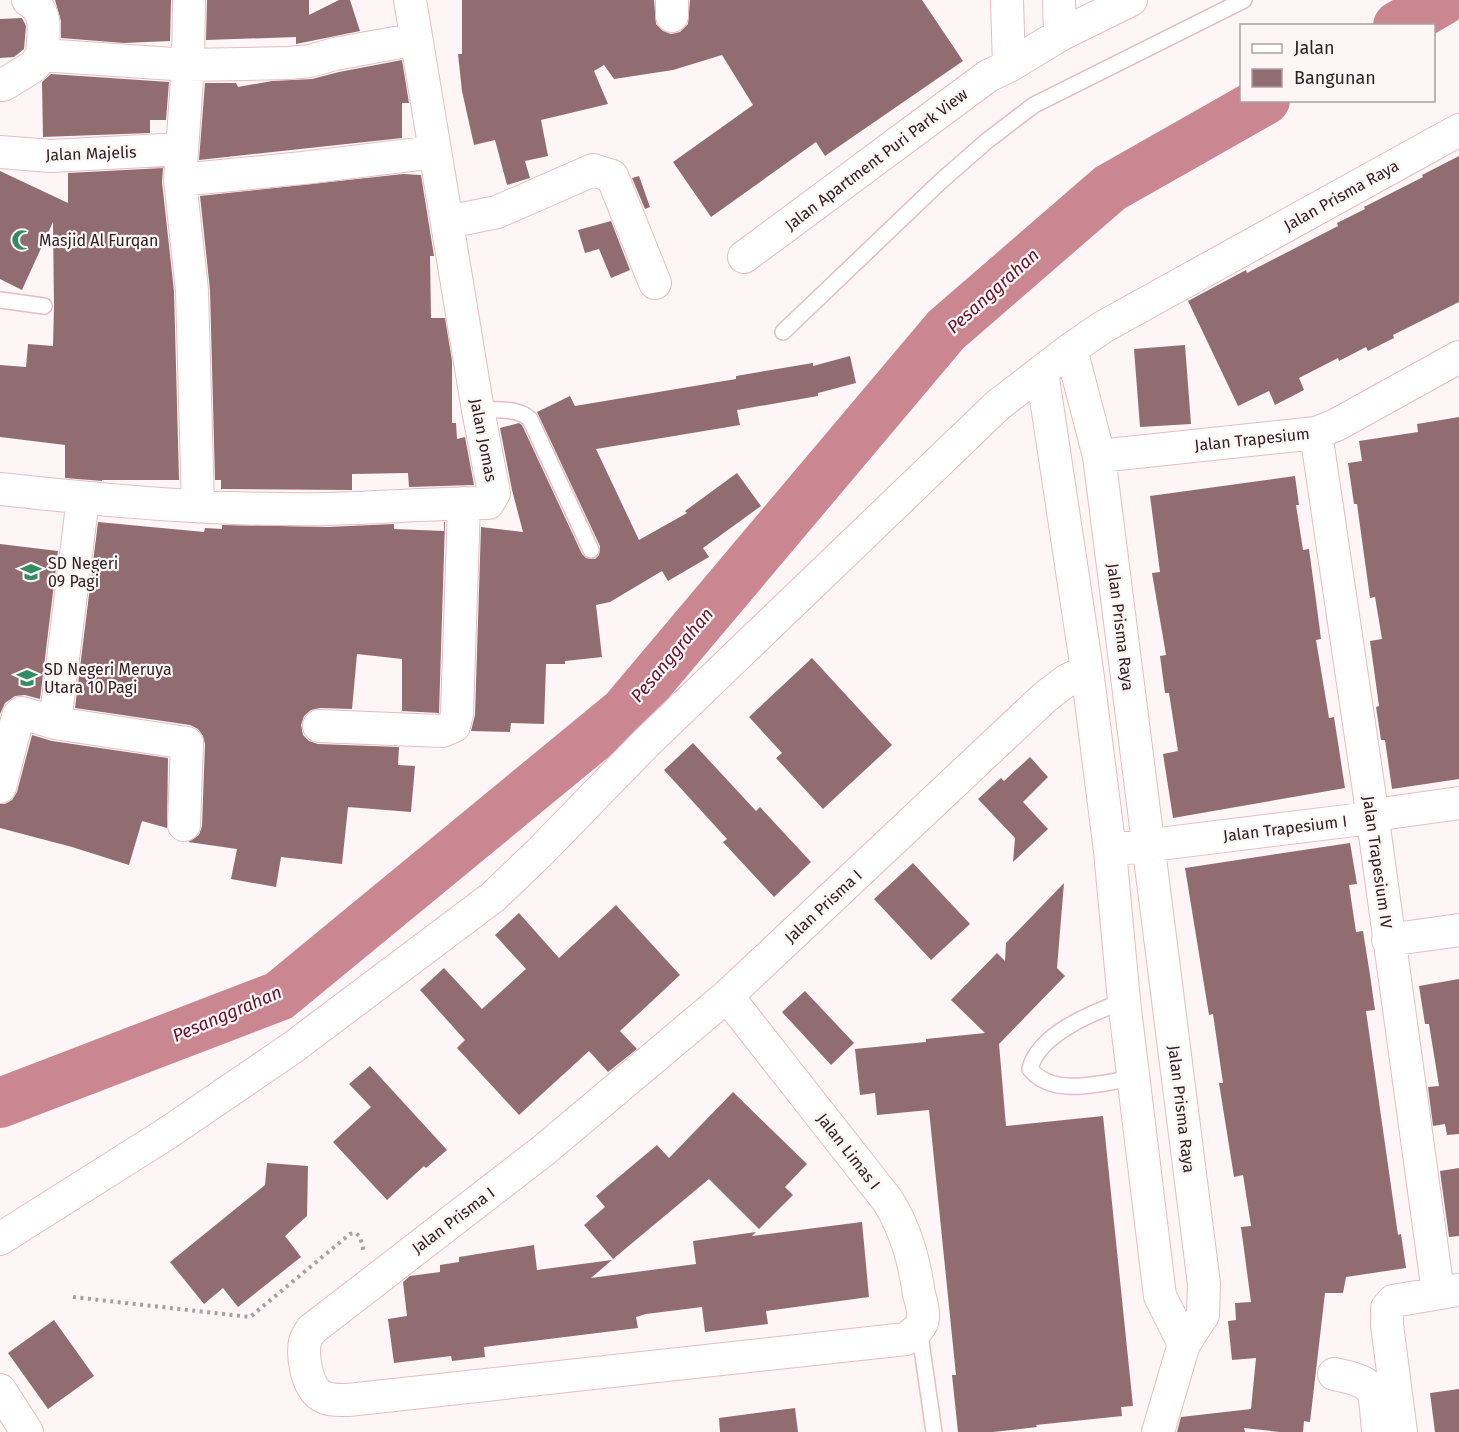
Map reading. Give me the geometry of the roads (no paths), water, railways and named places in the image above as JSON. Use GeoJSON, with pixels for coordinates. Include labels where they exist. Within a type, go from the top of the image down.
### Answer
{"type":"FeatureCollection","features":[{"type":"Feature","properties":{"kind":"street"},"geometry":{"type":"LineString","coordinates":[[3,85],[34,66],[42,55],[43,17],[40,9],[28,0]]}},
{"type":"Feature","properties":{"kind":"street"},"geometry":{"type":"LineString","coordinates":[[189,0],[188,65],[180,180],[192,290],[198,506]]}},
{"type":"Feature","properties":{"kind":"street","name":"Jalan Jomas"},"geometry":{"type":"LineString","coordinates":[[0,489],[83,498],[198,506],[327,509],[488,503],[494,493],[478,410],[410,0]]}},
{"type":"Feature","properties":{"kind":"street"},"geometry":{"type":"LineString","coordinates":[[1007,0],[1009,66]]}},
{"type":"Feature","properties":{"kind":"street"},"geometry":{"type":"LineString","coordinates":[[1059,0],[1060,35]]}},
{"type":"Feature","properties":{"kind":"street","name":"Jalan Apartment Puri Park View"},"geometry":{"type":"LineString","coordinates":[[744,257],[988,76],[1060,35],[1131,0]]}},
{"type":"Feature","properties":{"kind":"street"},"geometry":{"type":"LineString","coordinates":[[42,55],[188,65],[300,62],[416,39]]}},
{"type":"Feature","properties":{"kind":"street","name":"Jalan Prisma Raya"},"geometry":{"type":"LineString","coordinates":[[1158,1432],[1184,1344],[1203,1315],[1204,1284],[1099,456],[1071,349],[1103,327],[1459,130]]}},
{"type":"Feature","properties":{"kind":"street","name":"Jalan Majelis"},"geometry":{"type":"LineString","coordinates":[[0,153],[51,156],[182,149]]}},
{"type":"Feature","properties":{"kind":"street"},"geometry":{"type":"LineString","coordinates":[[180,180],[435,152]]}},
{"type":"Feature","properties":{"kind":"street"},"geometry":{"type":"LineString","coordinates":[[448,222],[497,212],[593,170],[605,173],[612,176],[655,283]]}},
{"type":"Feature","properties":{"kind":"street"},"geometry":{"type":"LineString","coordinates":[[0,1239],[166,1134],[292,1048],[493,897],[646,743],[981,421],[998,405],[1071,349]]}},
{"type":"Feature","properties":{"kind":"street","name":"Jalan Trapesium"},"geometry":{"type":"LineString","coordinates":[[1099,456],[1316,433],[1336,425],[1459,357]]}},
{"type":"Feature","properties":{"kind":"street"},"geometry":{"type":"LineString","coordinates":[[1042,372],[1087,670],[1110,851],[1124,1001],[1160,1296],[1184,1344]]}},
{"type":"Feature","properties":{"kind":"street","name":"Jalan Trapesium IV"},"geometry":{"type":"LineString","coordinates":[[1316,433],[1388,940],[1448,1291]]}},
{"type":"Feature","properties":{"kind":"street"},"geometry":{"type":"LineString","coordinates":[[55,723],[83,498]]}},
{"type":"Feature","properties":{"kind":"street"},"geometry":{"type":"LineString","coordinates":[[319,726],[442,731],[454,726],[457,714],[464,503]]}},
{"type":"Feature","properties":{"kind":"street","name":"Jalan Prisma I"},"geometry":{"type":"LineString","coordinates":[[912,1333],[360,1399],[330,1400],[318,1394],[310,1380],[304,1352],[305,1340],[311,1330],[544,1150],[727,996],[1045,697],[1066,681],[1087,670]]}},
{"type":"Feature","properties":{"kind":"street"},"geometry":{"type":"LineString","coordinates":[[0,787],[18,716],[21,714],[55,723],[187,743],[184,825]]}},
{"type":"Feature","properties":{"kind":"street","name":"Jalan Trapesium I"},"geometry":{"type":"LineString","coordinates":[[1110,851],[1149,844],[1371,818],[1388,813],[1459,803]]}},
{"type":"Feature","properties":{"kind":"street"},"geometry":{"type":"LineString","coordinates":[[1388,940],[1459,930]]}},
{"type":"Feature","properties":{"kind":"street","name":"Jalan Limas I"},"geometry":{"type":"LineString","coordinates":[[727,996],[888,1201],[898,1217],[915,1265],[923,1318],[912,1333]]}},
{"type":"Feature","properties":{"kind":"street"},"geometry":{"type":"LineString","coordinates":[[1401,1432],[1387,1325],[1387,1308],[1393,1301],[1448,1291]]}},
{"type":"Feature","properties":{"kind":"street"},"geometry":{"type":"LineString","coordinates":[[1334,1374],[1359,1379],[1371,1388],[1375,1399],[1378,1432]]}},
{"type":"Feature","properties":{"kind":"street"},"geometry":{"type":"LineString","coordinates":[[0,1390],[27,1432]]}},
{"type":"Feature","properties":{"kind":"lane"},"geometry":{"type":"LineString","coordinates":[[783,332],[941,181],[988,140],[1034,105],[1244,0]]}},
{"type":"Feature","properties":{"kind":"lane"},"geometry":{"type":"LineString","coordinates":[[0,300],[44,306]]}},
{"type":"Feature","properties":{"kind":"lane"},"geometry":{"type":"LineString","coordinates":[[478,410],[514,411],[525,414],[530,419],[591,550]]}},
{"type":"Feature","properties":{"kind":"lane"},"geometry":{"type":"LineString","coordinates":[[1124,1001],[1094,1012],[1050,1038],[1032,1059],[1030,1069],[1037,1078],[1046,1082],[1082,1086],[1134,1078]]}},
{"type":"Feature","properties":{"kind":"lane","name":"Jalan Limas I"},"geometry":{"type":"LineString","coordinates":[[912,1333],[934,1432]]}},
{"type":"Feature","properties":{"kind":"waterway","name":"Pesanggrahan"},"geometry":{"type":"LineString","coordinates":[[1401,24],[1443,0]]}},
{"type":"Feature","properties":{"kind":"waterway","name":"Pesanggrahan"},"geometry":{"type":"LineString","coordinates":[[0,1103],[279,996],[624,712],[946,330],[1110,188],[1261,102]]}},
{"type":"Feature","properties":{"kind":"place","name":"Masjid Al Furqan"},"geometry":{"type":"Point","coordinates":[22,240]}},
{"type":"Feature","properties":{"kind":"place","name":"SD Negeri 09 Pagi"},"geometry":{"type":"Point","coordinates":[31,572]}},
{"type":"Feature","properties":{"kind":"place","name":"SD Negeri Meruya Utara 10 Pagi"},"geometry":{"type":"Point","coordinates":[27,678]}}]}
